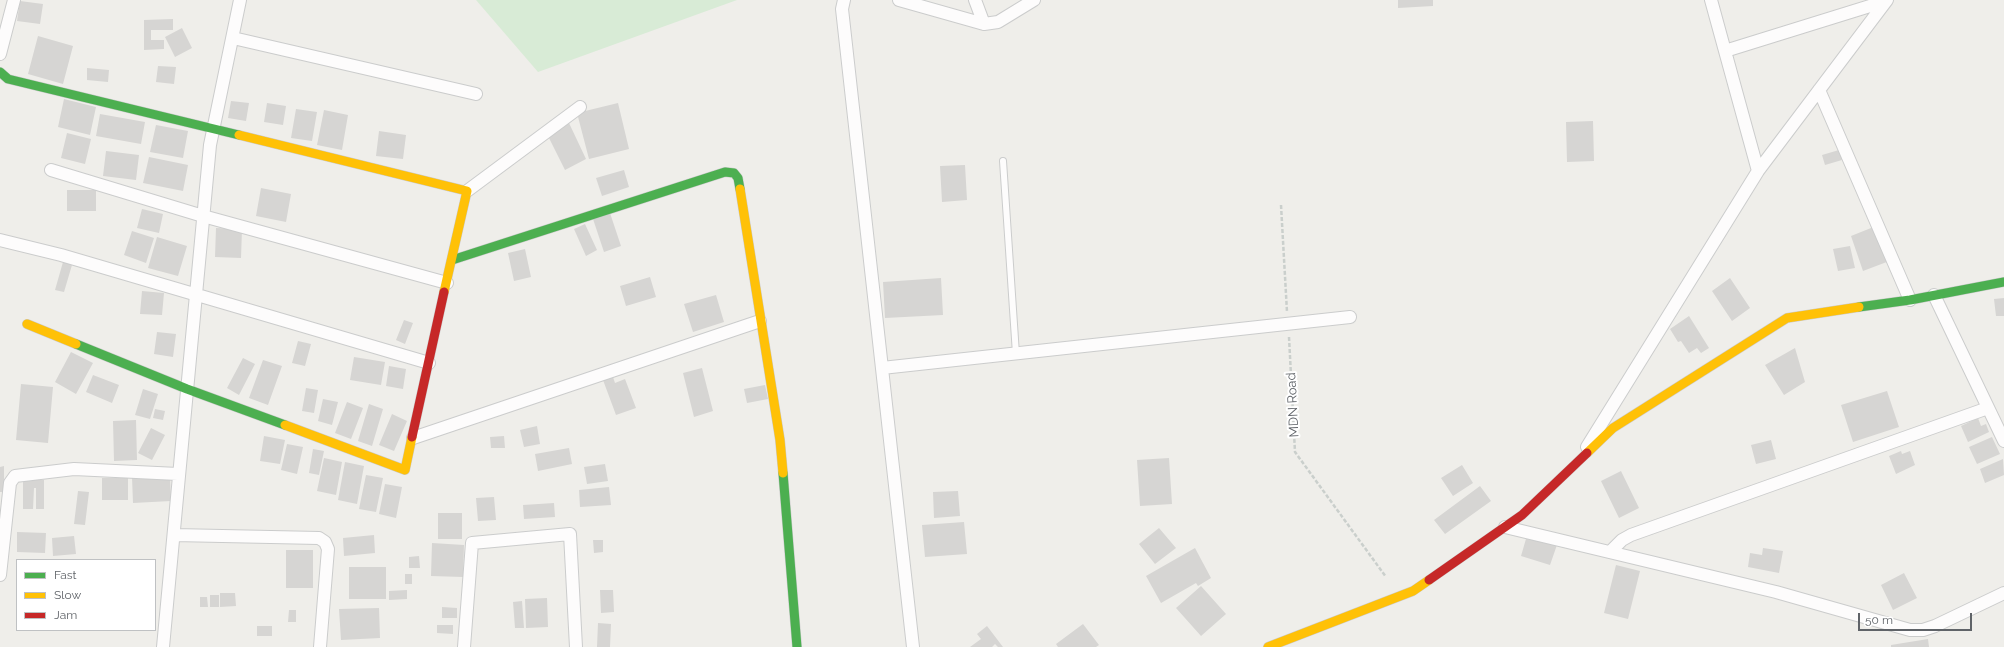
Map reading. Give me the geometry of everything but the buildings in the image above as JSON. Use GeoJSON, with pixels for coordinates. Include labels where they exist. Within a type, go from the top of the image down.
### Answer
{"type":"FeatureCollection","features":[{"type":"Feature","properties":{"kind":"street"},"geometry":{"type":"LineString","coordinates":[[0,54],[14,0]]}},
{"type":"Feature","properties":{"kind":"street"},"geometry":{"type":"LineString","coordinates":[[163,647],[210,145],[240,0]]}},
{"type":"Feature","properties":{"kind":"street"},"geometry":{"type":"LineString","coordinates":[[844,0],[842,9],[913,647]]}},
{"type":"Feature","properties":{"kind":"street"},"geometry":{"type":"LineString","coordinates":[[899,0],[984,24],[998,22],[1034,0]]}},
{"type":"Feature","properties":{"kind":"street"},"geometry":{"type":"LineString","coordinates":[[975,0],[984,24]]}},
{"type":"Feature","properties":{"kind":"street"},"geometry":{"type":"LineString","coordinates":[[1711,0],[1758,171]]}},
{"type":"Feature","properties":{"kind":"street"},"geometry":{"type":"LineString","coordinates":[[1725,51],[1886,0]]}},
{"type":"Feature","properties":{"kind":"street"},"geometry":{"type":"LineString","coordinates":[[1578,462],[1758,171],[1886,0]]}},
{"type":"Feature","properties":{"kind":"street"},"geometry":{"type":"LineString","coordinates":[[233,38],[476,94]]}},
{"type":"Feature","properties":{"kind":"street"},"geometry":{"type":"LineString","coordinates":[[0,72],[8,79],[468,191]]}},
{"type":"Feature","properties":{"kind":"street"},"geometry":{"type":"LineString","coordinates":[[1820,90],[1910,300]]}},
{"type":"Feature","properties":{"kind":"street"},"geometry":{"type":"LineString","coordinates":[[27,324],[187,388],[406,470],[468,191],[580,107]]}},
{"type":"Feature","properties":{"kind":"street"},"geometry":{"type":"LineString","coordinates":[[51,170],[204,216],[447,283]]}},
{"type":"Feature","properties":{"kind":"street"},"geometry":{"type":"LineString","coordinates":[[452,260],[725,172],[734,173],[738,178],[780,440],[797,647]]}},
{"type":"Feature","properties":{"kind":"street"},"geometry":{"type":"LineString","coordinates":[[0,240],[61,255],[429,364]]}},
{"type":"Feature","properties":{"kind":"street"},"geometry":{"type":"LineString","coordinates":[[1268,647],[1413,592],[1522,515],[1613,428],[1786,318],[1910,300],[2004,282]]}},
{"type":"Feature","properties":{"kind":"street"},"geometry":{"type":"LineString","coordinates":[[1934,295],[2004,441]]}},
{"type":"Feature","properties":{"kind":"street"},"geometry":{"type":"LineString","coordinates":[[882,368],[1350,318]]}},
{"type":"Feature","properties":{"kind":"street"},"geometry":{"type":"LineString","coordinates":[[413,438],[760,321]]}},
{"type":"Feature","properties":{"kind":"street"},"geometry":{"type":"LineString","coordinates":[[1610,552],[1622,540],[1631,535],[1988,408]]}},
{"type":"Feature","properties":{"kind":"street"},"geometry":{"type":"LineString","coordinates":[[0,575],[10,483],[15,476],[74,469],[178,474]]}},
{"type":"Feature","properties":{"kind":"street"},"geometry":{"type":"LineString","coordinates":[[1505,527],[1776,592],[1910,630],[1923,630],[1935,626],[2004,593]]}},
{"type":"Feature","properties":{"kind":"street"},"geometry":{"type":"LineString","coordinates":[[464,647],[472,543],[570,534],[576,647]]}},
{"type":"Feature","properties":{"kind":"street"},"geometry":{"type":"LineString","coordinates":[[174,535],[319,538],[325,542],[328,549],[320,647]]}},
{"type":"Feature","properties":{"kind":"lane"},"geometry":{"type":"LineString","coordinates":[[1003,161],[1016,354]]}},
{"type":"Feature","properties":{"kind":"path","name":"MDN Road"},"geometry":{"type":"LineString","coordinates":[[1281,205],[1295,452],[1386,577]]}},
{"type":"Feature","properties":{"kind":"green space"},"geometry":{"type":"Polygon","coordinates":[[[476,0],[737,0],[538,72],[476,0]]]}},
{"type":"Feature","properties":{"kind":"traffic: fast"},"geometry":{"type":"LineString","coordinates":[[0,72],[8,79],[239,135]]}},
{"type":"Feature","properties":{"kind":"traffic: fast"},"geometry":{"type":"LineString","coordinates":[[452,260],[725,172],[734,173],[738,178],[740,189]]}},
{"type":"Feature","properties":{"kind":"traffic: fast"},"geometry":{"type":"LineString","coordinates":[[1859,307],[1910,300],[2004,282]]}},
{"type":"Feature","properties":{"kind":"traffic: fast"},"geometry":{"type":"LineString","coordinates":[[76,344],[187,389],[285,425]]}},
{"type":"Feature","properties":{"kind":"traffic: fast"},"geometry":{"type":"LineString","coordinates":[[783,473],[797,647]]}},
{"type":"Feature","properties":{"kind":"traffic: slow"},"geometry":{"type":"LineString","coordinates":[[239,135],[467,191],[444,292]]}},
{"type":"Feature","properties":{"kind":"traffic: slow"},"geometry":{"type":"LineString","coordinates":[[740,189],[780,440],[783,473]]}},
{"type":"Feature","properties":{"kind":"traffic: slow"},"geometry":{"type":"LineString","coordinates":[[1587,453],[1613,428],[1787,318],[1859,307]]}},
{"type":"Feature","properties":{"kind":"traffic: slow"},"geometry":{"type":"LineString","coordinates":[[27,324],[76,344]]}},
{"type":"Feature","properties":{"kind":"traffic: slow"},"geometry":{"type":"LineString","coordinates":[[285,425],[405,470],[412,437]]}},
{"type":"Feature","properties":{"kind":"traffic: slow"},"geometry":{"type":"LineString","coordinates":[[1268,647],[1413,591],[1429,580]]}},
{"type":"Feature","properties":{"kind":"traffic: jam"},"geometry":{"type":"LineString","coordinates":[[412,437],[444,292]]}},
{"type":"Feature","properties":{"kind":"traffic: jam"},"geometry":{"type":"LineString","coordinates":[[1429,580],[1522,515],[1587,453]]}}]}
